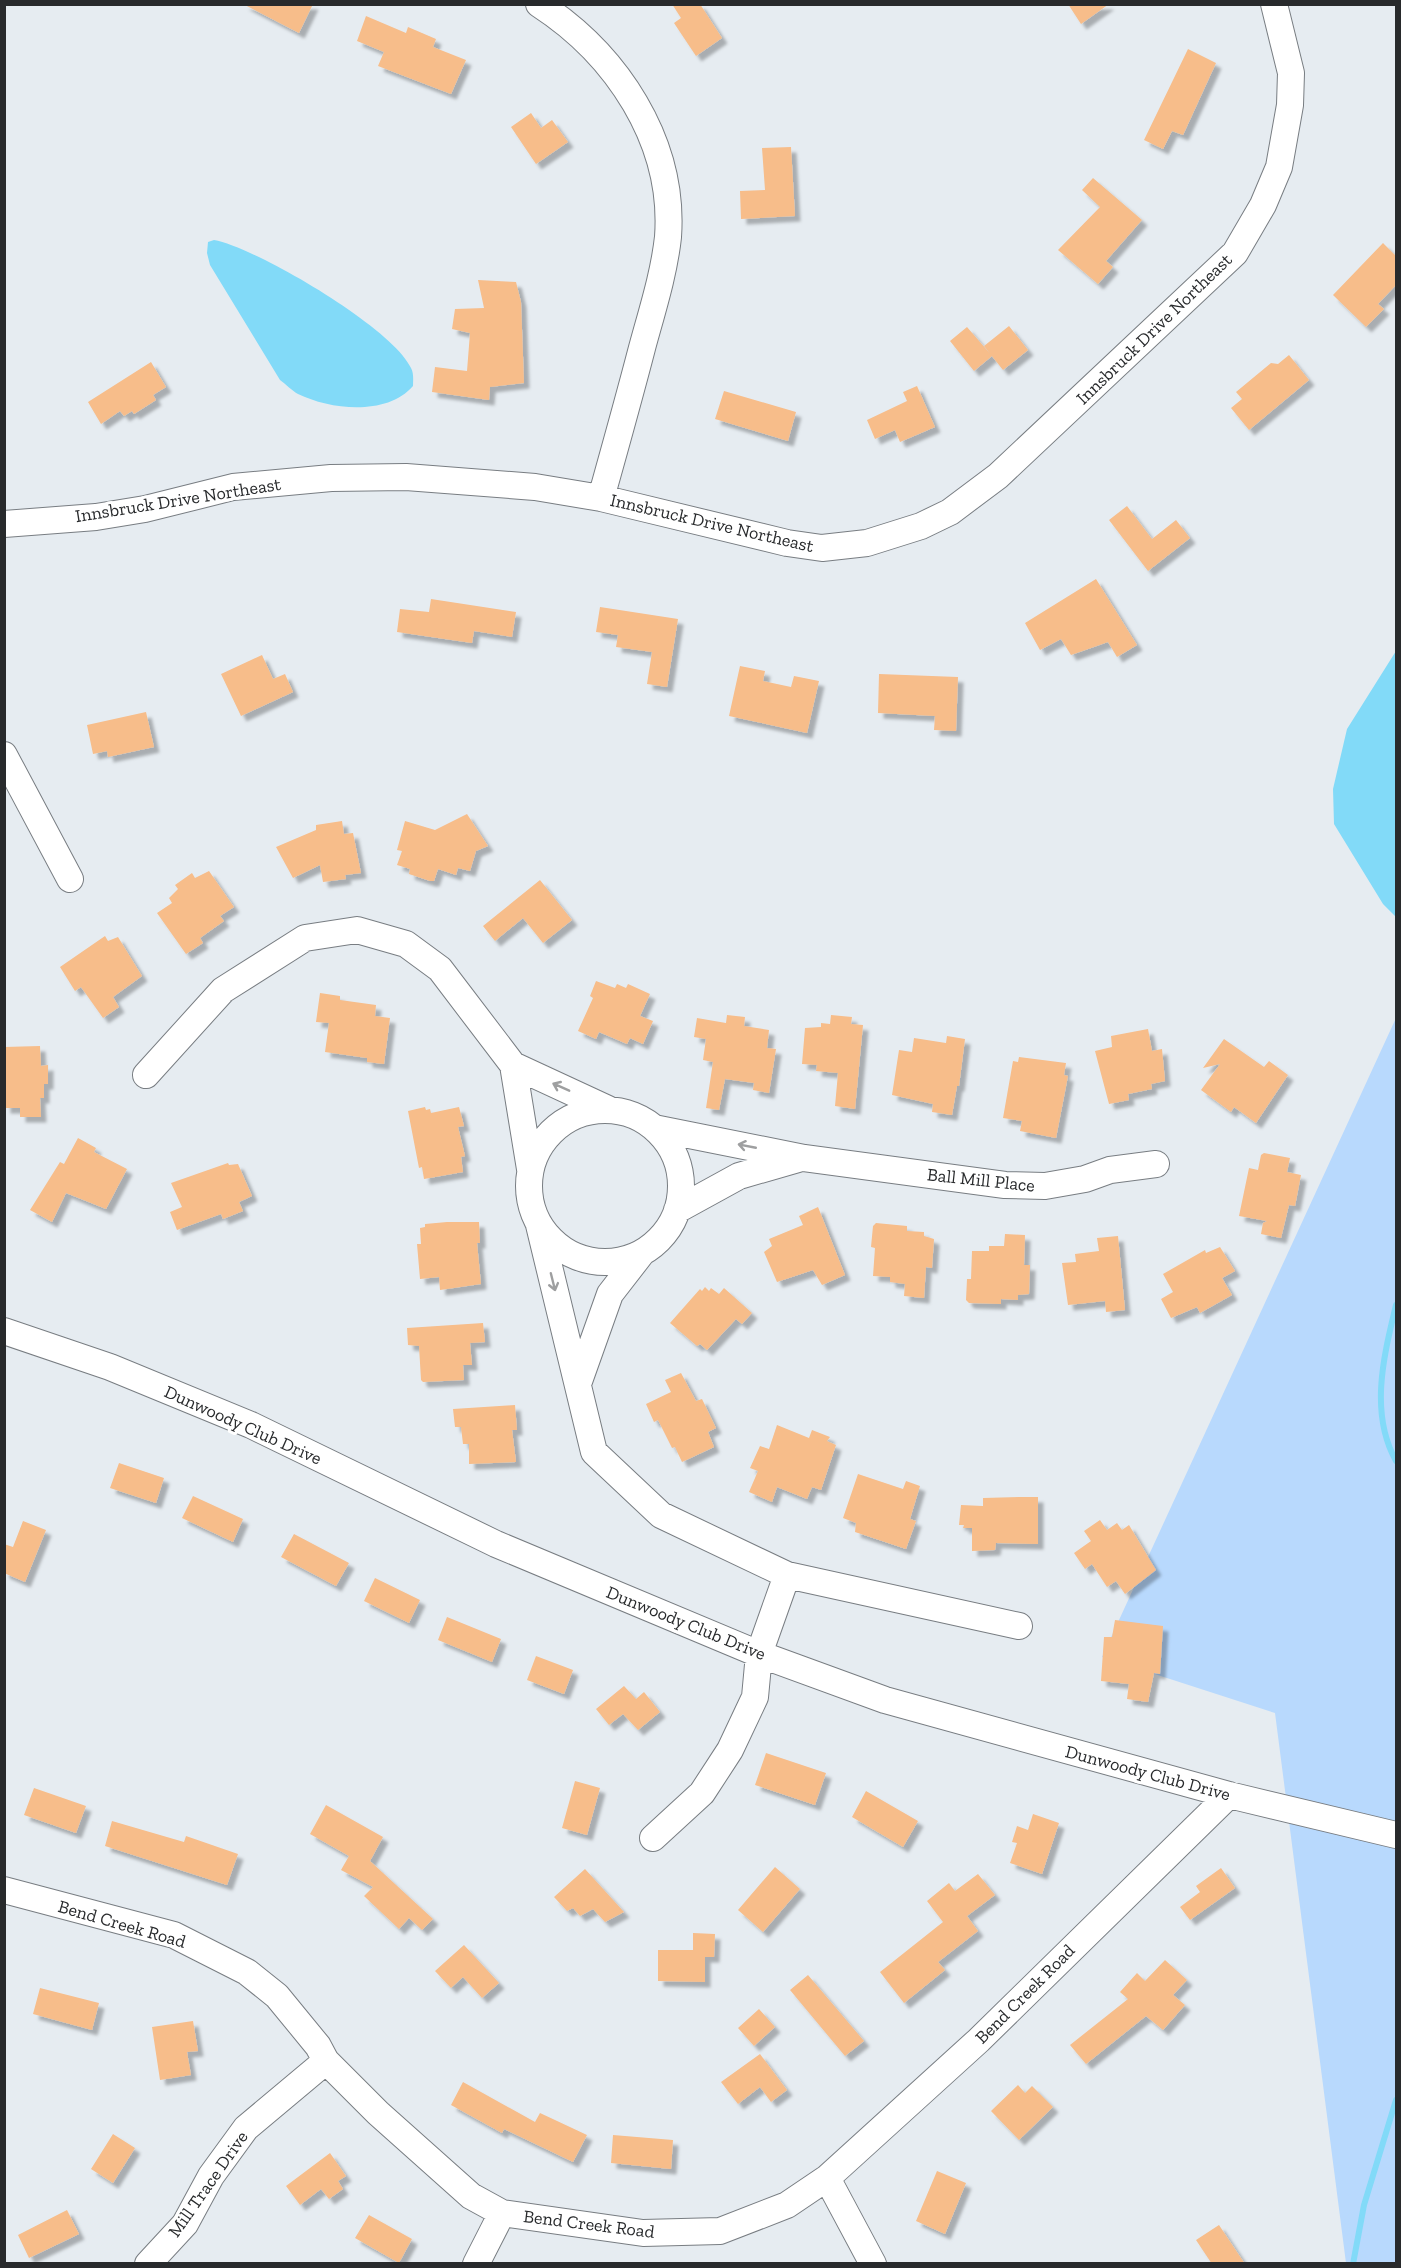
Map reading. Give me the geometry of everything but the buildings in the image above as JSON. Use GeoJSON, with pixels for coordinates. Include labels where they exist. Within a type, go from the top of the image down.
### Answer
{"type":"FeatureCollection","features":[{"type":"Feature","properties":{"kind":"street"},"geometry":{"type":"LineString","coordinates":[[539,4],[586,39],[608,61],[626,86],[645,122],[659,159],[666,198],[668,236],[660,283],[601,498]]}},
{"type":"Feature","properties":{"kind":"street","name":"Innsbruck Drive Northeast"},"geometry":{"type":"LineString","coordinates":[[4,524],[96,517],[145,509],[233,488],[331,478],[470,480],[535,487],[601,498],[787,543],[822,548],[850,546],[886,538],[921,526],[950,512],[998,476],[1235,253],[1263,205],[1280,167],[1290,105],[1291,73],[1274,4]]}},
{"type":"Feature","properties":{"kind":"street"},"geometry":{"type":"LineString","coordinates":[[4,755],[70,879]]}},
{"type":"Feature","properties":{"kind":"street"},"geometry":{"type":"LineString","coordinates":[[146,1075],[224,990],[305,938],[357,930],[406,944],[440,969],[513,1065],[530,1168],[529,1198],[539,1225],[594,1452],[661,1515],[787,1575],[1019,1626]]}},
{"type":"Feature","properties":{"kind":"street"},"geometry":{"type":"LineString","coordinates":[[513,1065],[608,1109],[641,1119],[654,1128],[673,1152],[679,1167],[681,1182],[677,1210],[663,1235],[641,1254],[610,1293],[578,1384]]}},
{"type":"Feature","properties":{"kind":"street"},"geometry":{"type":"LineString","coordinates":[[530,1168],[542,1142],[564,1121],[579,1114],[608,1109]]}},
{"type":"Feature","properties":{"kind":"street","name":"Ball Mill Place"},"geometry":{"type":"LineString","coordinates":[[654,1128],[804,1158],[1005,1185],[1035,1186],[1085,1179],[1110,1170],[1156,1164]]}},
{"type":"Feature","properties":{"kind":"street","name":"Ball Mill Place"},"geometry":{"type":"LineString","coordinates":[[677,1210],[739,1176],[804,1158]]}},
{"type":"Feature","properties":{"kind":"street"},"geometry":{"type":"LineString","coordinates":[[539,1225],[558,1247],[585,1260],[614,1262],[641,1254]]}},
{"type":"Feature","properties":{"kind":"street","name":"Dunwoody Club Drive"},"geometry":{"type":"LineString","coordinates":[[4,1331],[111,1367],[251,1425],[496,1544],[759,1654],[885,1700],[1229,1795],[1396,1835]]}},
{"type":"Feature","properties":{"kind":"street"},"geometry":{"type":"LineString","coordinates":[[653,1838],[702,1793],[730,1750],[755,1696],[759,1654],[787,1575]]}},
{"type":"Feature","properties":{"kind":"street","name":"Bend Creek Road"},"geometry":{"type":"LineString","coordinates":[[4,1890],[174,1935],[247,1972],[278,1996],[318,2046],[326,2061],[427,2158],[471,2196],[502,2213],[576,2226],[643,2233],[720,2231],[787,2205],[827,2178],[979,2040],[1229,1795]]}},
{"type":"Feature","properties":{"kind":"street","name":"Mill Trace Drive"},"geometry":{"type":"LineString","coordinates":[[148,2264],[185,2224],[211,2176],[246,2128],[326,2061]]}},
{"type":"Feature","properties":{"kind":"street"},"geometry":{"type":"LineString","coordinates":[[827,2178],[873,2264]]}},
{"type":"Feature","properties":{"kind":"street"},"geometry":{"type":"LineString","coordinates":[[476,2264],[502,2213]]}},
{"type":"Feature","properties":{"kind":"shaded area"},"geometry":{"type":"Polygon","coordinates":[[[214,240],[234,246],[290,273],[352,312],[379,332],[399,351],[412,370],[413,386],[402,396],[374,406],[326,404],[298,394],[280,380],[210,265],[207,253],[208,242],[214,240]]]}},
{"type":"Feature","properties":{"kind":"shaded area"},"geometry":{"type":"Polygon","coordinates":[[[1396,651],[1396,917],[1383,904],[1334,824],[1333,789],[1347,729],[1396,651]]]}},
{"type":"Feature","properties":{"kind":"shaded area"},"geometry":{"type":"Polygon","coordinates":[[[1396,1018],[1396,2263],[1346,2263],[1275,1713],[1102,1657],[1396,1018]]]}},
{"type":"Feature","properties":{"kind":"waterway"},"geometry":{"type":"LineString","coordinates":[[1396,1305],[1381,1384],[1383,1423],[1396,1461]]}},
{"type":"Feature","properties":{"kind":"waterway"},"geometry":{"type":"LineString","coordinates":[[1353,2264],[1364,2205],[1396,2100]]}}]}
